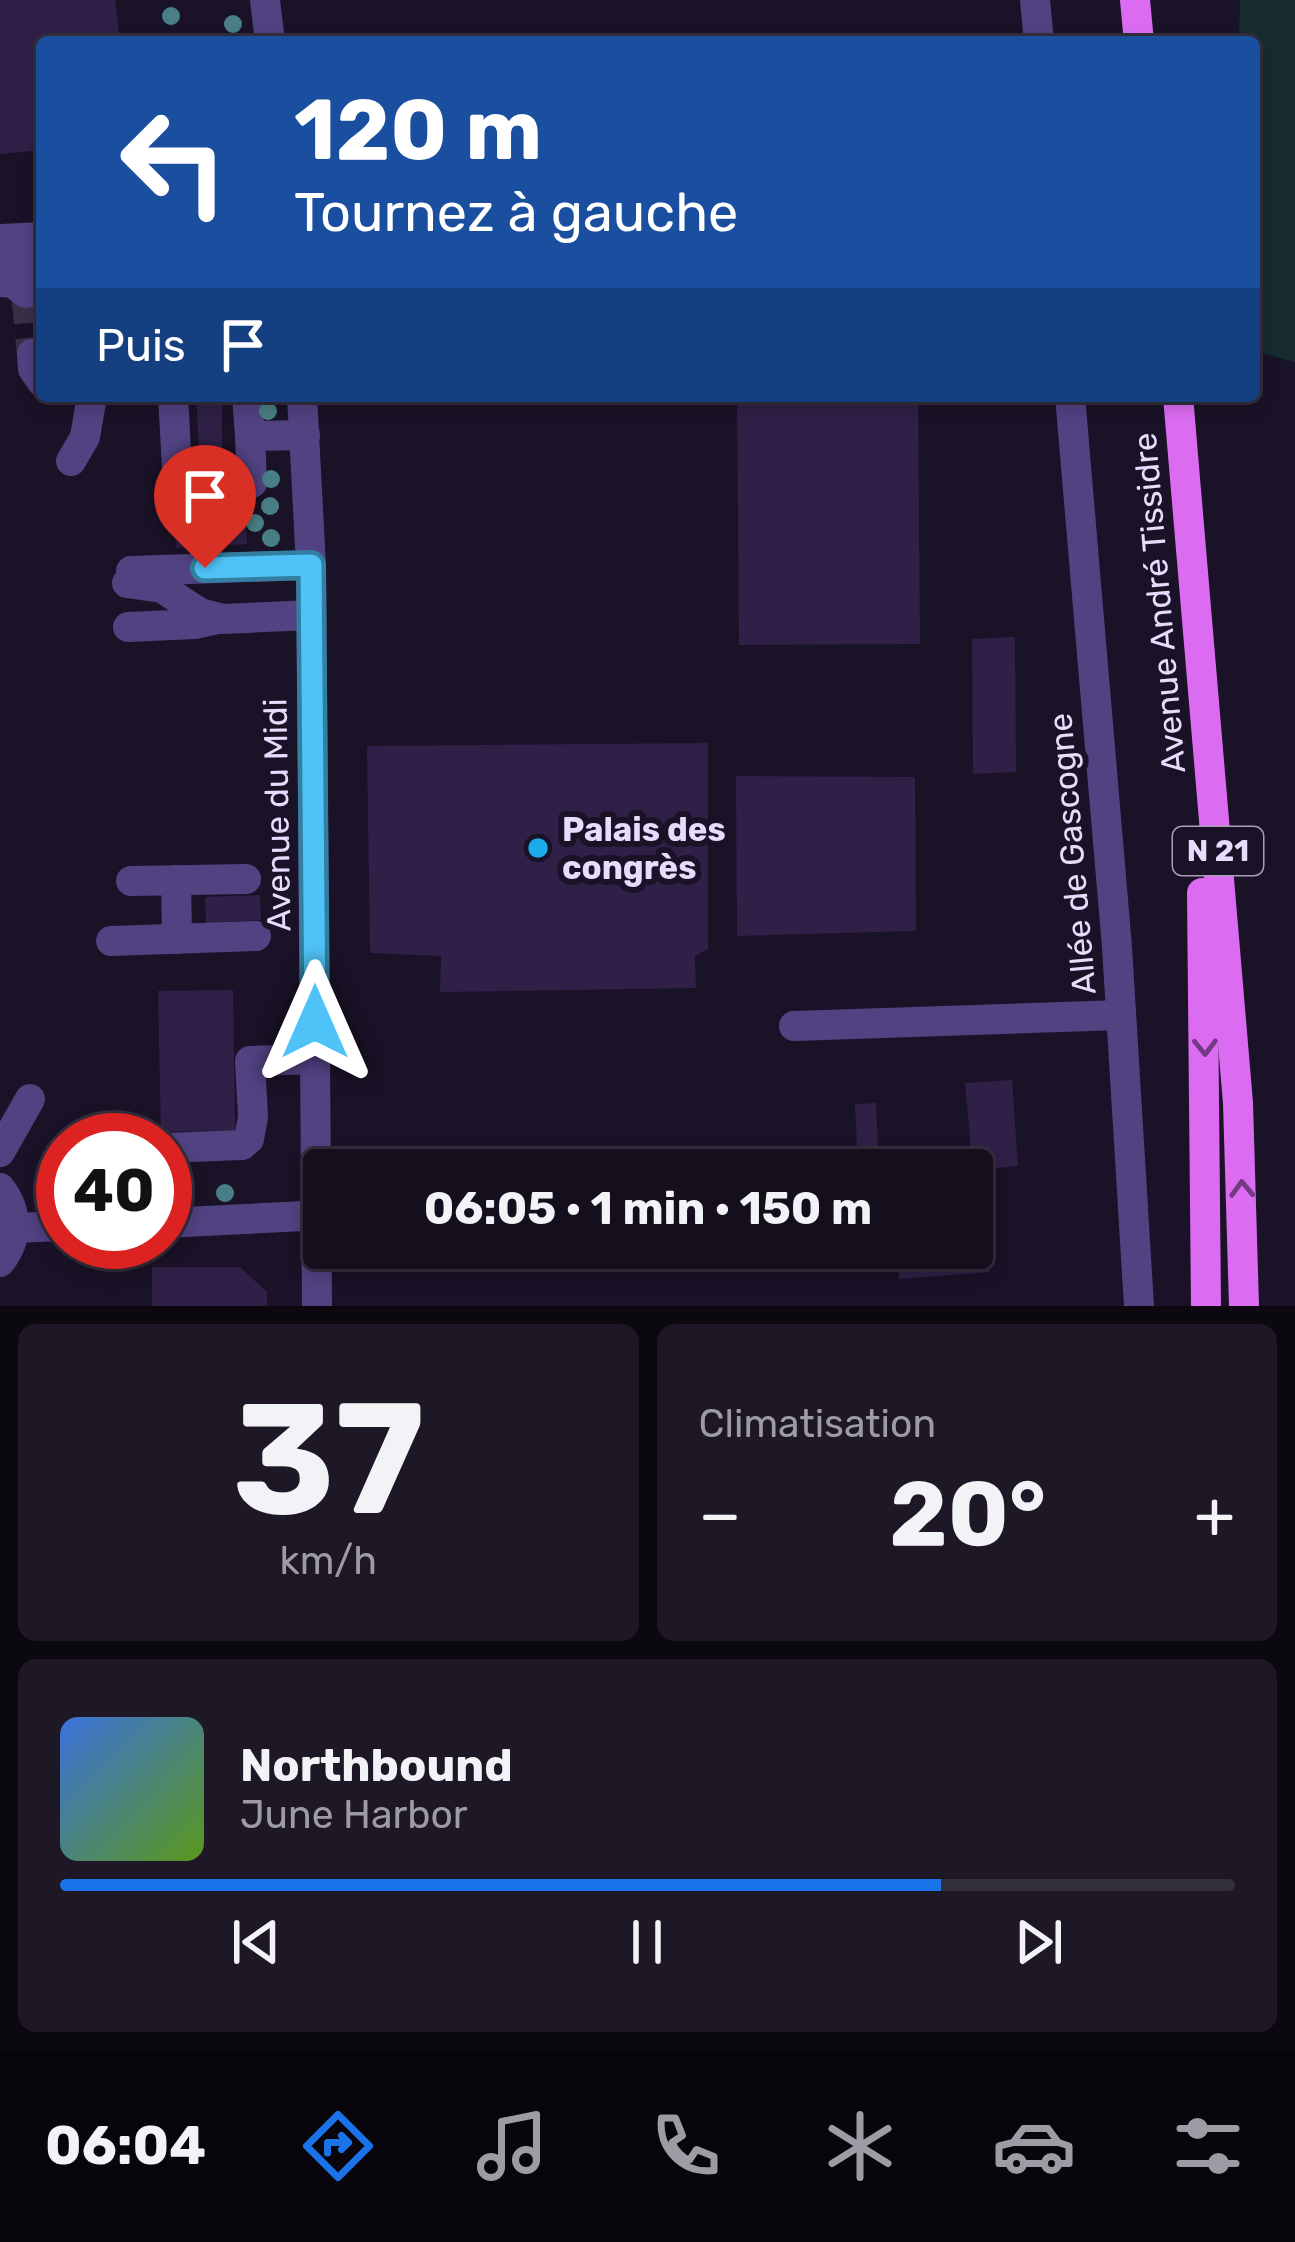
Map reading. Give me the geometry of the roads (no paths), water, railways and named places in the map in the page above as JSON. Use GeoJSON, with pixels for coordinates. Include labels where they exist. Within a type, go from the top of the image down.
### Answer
{"type":"FeatureCollection","features":[{"type":"Feature","properties":{"kind":"main road"},"geometry":{"type":"LineString","coordinates":[[1135,0],[1138,36]]}},
{"type":"Feature","properties":{"kind":"main road"},"geometry":{"type":"LineString","coordinates":[[1146,0],[1149,36]]}},
{"type":"Feature","properties":{"kind":"main road","name":"Avenue André Tissidre"},"geometry":{"type":"LineString","coordinates":[[1168,402],[1202,856],[1206,1306]]}},
{"type":"Feature","properties":{"kind":"main road","name":"Avenue André Tissidre"},"geometry":{"type":"LineString","coordinates":[[1179,402],[1238,1103],[1244,1306]]}},
{"type":"Feature","properties":{"kind":"street"},"geometry":{"type":"LineString","coordinates":[[266,0],[269,36]]}},
{"type":"Feature","properties":{"kind":"street"},"geometry":{"type":"LineString","coordinates":[[1035,0],[1038,36]]}},
{"type":"Feature","properties":{"kind":"street"},"geometry":{"type":"LineString","coordinates":[[0,239],[36,237]]}},
{"type":"Feature","properties":{"kind":"street"},"geometry":{"type":"LineString","coordinates":[[0,263],[36,266]]}},
{"type":"Feature","properties":{"kind":"street"},"geometry":{"type":"LineString","coordinates":[[70,461],[85,437],[88,402]]}},
{"type":"Feature","properties":{"kind":"street"},"geometry":{"type":"LineString","coordinates":[[173,402],[178,485],[252,483],[247,402]]}},
{"type":"Feature","properties":{"kind":"street","name":"Avenue du Midi"},"geometry":{"type":"LineString","coordinates":[[302,402],[311,565],[318,1149]]}},
{"type":"Feature","properties":{"kind":"street","name":"Allée de Gascogne"},"geometry":{"type":"LineString","coordinates":[[1070,402],[1121,1015],[1139,1306]]}},
{"type":"Feature","properties":{"kind":"street"},"geometry":{"type":"LineString","coordinates":[[250,436],[305,435]]}},
{"type":"Feature","properties":{"kind":"street"},"geometry":{"type":"LineString","coordinates":[[219,618],[200,613],[162,588],[127,577],[311,565]]}},
{"type":"Feature","properties":{"kind":"street"},"geometry":{"type":"LineString","coordinates":[[128,627],[310,615]]}},
{"type":"Feature","properties":{"kind":"street"},"geometry":{"type":"LineString","coordinates":[[131,881],[246,879]]}},
{"type":"Feature","properties":{"kind":"street"},"geometry":{"type":"LineString","coordinates":[[176,880],[177,939]]}},
{"type":"Feature","properties":{"kind":"street"},"geometry":{"type":"LineString","coordinates":[[111,941],[256,936]]}},
{"type":"Feature","properties":{"kind":"street"},"geometry":{"type":"LineString","coordinates":[[794,1026],[1121,1015]]}},
{"type":"Feature","properties":{"kind":"street"},"geometry":{"type":"LineString","coordinates":[[192,1147],[242,1144],[249,1139],[253,1117],[250,1061],[315,1059]]}},
{"type":"Feature","properties":{"kind":"street"},"geometry":{"type":"LineString","coordinates":[[0,1152],[30,1100]]}},
{"type":"Feature","properties":{"kind":"street"},"geometry":{"type":"LineString","coordinates":[[0,1187],[13,1212],[14,1228],[0,1262]]}},
{"type":"Feature","properties":{"kind":"street"},"geometry":{"type":"LineString","coordinates":[[192,1222],[303,1217]]}},
{"type":"Feature","properties":{"kind":"street"},"geometry":{"type":"LineString","coordinates":[[14,1228],[36,1227]]}},
{"type":"Feature","properties":{"kind":"street","name":"Avenue du Midi"},"geometry":{"type":"LineString","coordinates":[[317,1306],[318,1269]]}},
{"type":"Feature","properties":{"kind":"tunnel"},"geometry":{"type":"LineString","coordinates":[[26,293],[32,354]]}},
{"type":"Feature","properties":{"kind":"place","name":"Palais des congrès"},"geometry":{"type":"Point","coordinates":[538,848]}}]}
